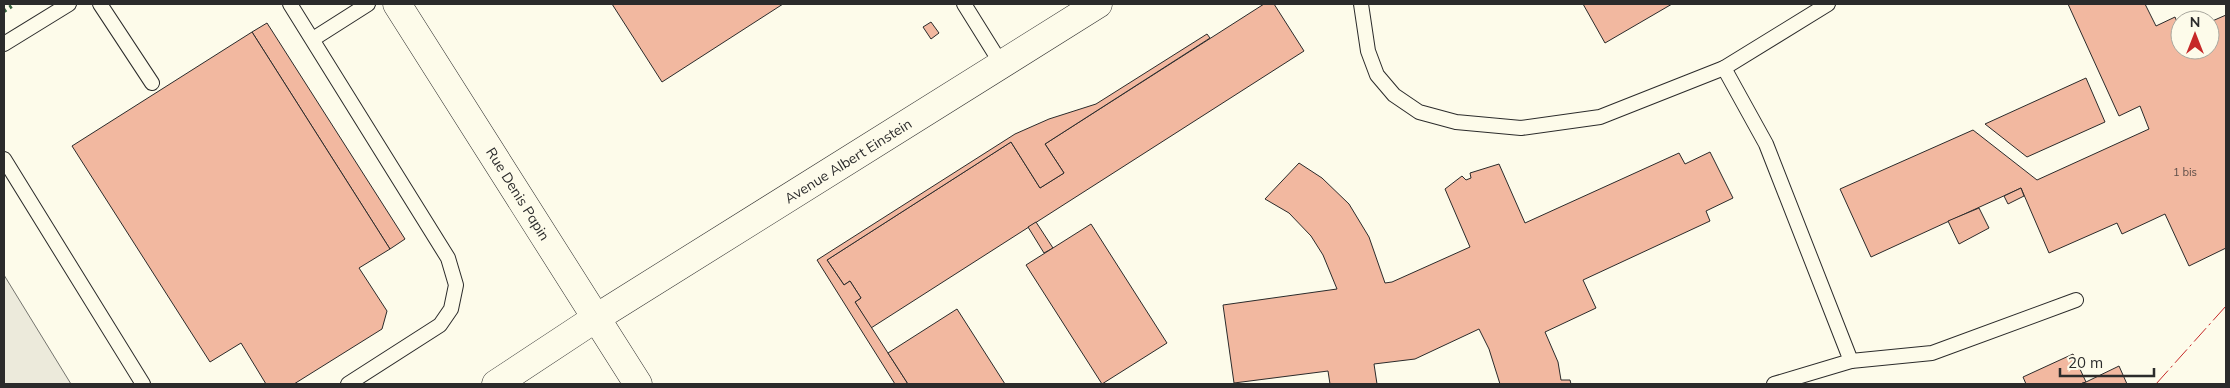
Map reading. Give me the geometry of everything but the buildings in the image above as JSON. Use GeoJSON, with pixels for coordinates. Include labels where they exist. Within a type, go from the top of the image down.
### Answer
{"type":"FeatureCollection","features":[{"type":"Feature","properties":{"kind":"street","name":"Rue Denis Papin"},"geometry":{"type":"LineString","coordinates":[[397,4],[638,384]]}},
{"type":"Feature","properties":{"kind":"street","name":"Avenue Albert Einstein"},"geometry":{"type":"LineString","coordinates":[[496,384],[596,318],[1098,4]]}},
{"type":"Feature","properties":{"kind":"lane"},"geometry":{"type":"LineString","coordinates":[[4,44],[69,4]]}},
{"type":"Feature","properties":{"kind":"lane"},"geometry":{"type":"LineString","coordinates":[[100,4],[152,83]]}},
{"type":"Feature","properties":{"kind":"lane"},"geometry":{"type":"LineString","coordinates":[[290,4],[448,258],[456,285],[451,310],[440,325],[348,384]]}},
{"type":"Feature","properties":{"kind":"lane"},"geometry":{"type":"LineString","coordinates":[[313,39],[368,4]]}},
{"type":"Feature","properties":{"kind":"lane"},"geometry":{"type":"LineString","coordinates":[[964,4],[1002,65]]}},
{"type":"Feature","properties":{"kind":"lane"},"geometry":{"type":"LineString","coordinates":[[1361,4],[1368,51],[1377,75],[1394,95],[1419,112],[1456,122],[1522,128],[1600,117],[1724,68],[1828,4]]}},
{"type":"Feature","properties":{"kind":"lane"},"geometry":{"type":"LineString","coordinates":[[1724,68],[1766,144],[1851,361]]}},
{"type":"Feature","properties":{"kind":"lane"},"geometry":{"type":"LineString","coordinates":[[4,158],[143,384]]}},
{"type":"Feature","properties":{"kind":"lane"},"geometry":{"type":"LineString","coordinates":[[1774,384],[1851,361],[1932,353],[2076,300]]}},
{"type":"Feature","properties":{"kind":"shaded area"},"geometry":{"type":"Polygon","coordinates":[[[4,275],[71,384],[4,384],[4,275]]]}},
{"type":"Feature","properties":{"kind":"hedge"},"geometry":{"type":"LineString","coordinates":[[4,11],[15,4]]}},
{"type":"Feature","properties":{"kind":"power"},"geometry":{"type":"LineString","coordinates":[[2156,384],[2226,306]]}}]}
